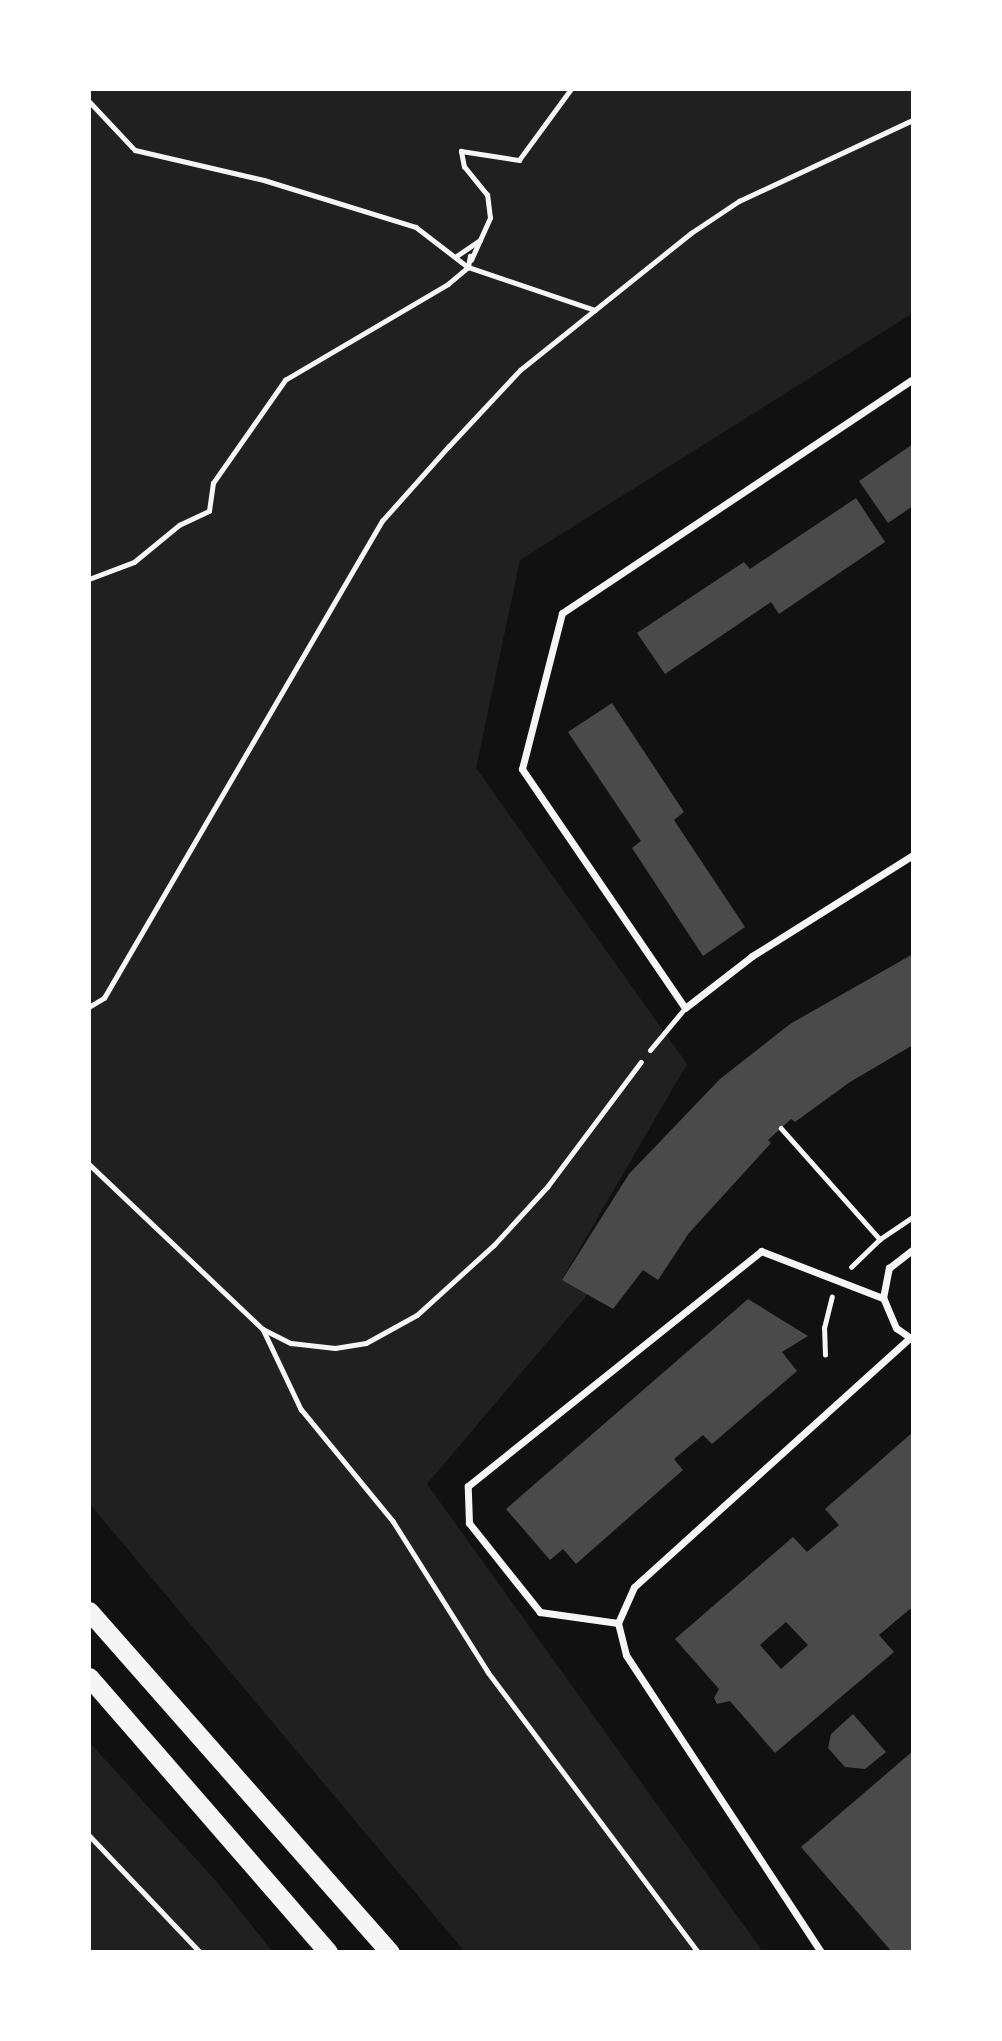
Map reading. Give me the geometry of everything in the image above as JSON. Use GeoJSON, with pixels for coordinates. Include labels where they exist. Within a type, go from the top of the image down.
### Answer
{"type":"FeatureCollection","features":[{"type":"Feature","properties":{"kind":"highway"},"geometry":{"type":"LineString","coordinates":[[89,1611],[390,1952]]}},
{"type":"Feature","properties":{"kind":"highway"},"geometry":{"type":"LineString","coordinates":[[89,1677],[328,1952]]}},
{"type":"Feature","properties":{"kind":"street"},"geometry":{"type":"LineString","coordinates":[[913,379],[562,613],[522,769],[685,1009],[752,956],[913,855]]}},
{"type":"Feature","properties":{"kind":"street"},"geometry":{"type":"LineString","coordinates":[[821,1952],[626,1655],[618,1623],[634,1587],[911,1338],[891,1321],[883,1298],[889,1268],[913,1249]]}},
{"type":"Feature","properties":{"kind":"street"},"geometry":{"type":"LineString","coordinates":[[618,1623],[540,1612],[469,1523],[468,1486],[761,1251],[883,1298]]}},
{"type":"Feature","properties":{"kind":"lane"},"geometry":{"type":"LineString","coordinates":[[650,1050],[685,1009]]}},
{"type":"Feature","properties":{"kind":"path"},"geometry":{"type":"LineString","coordinates":[[89,579],[134,562],[179,525],[209,512],[213,484],[285,380],[448,284],[468,267],[490,218],[487,195],[464,167],[461,151],[519,160],[571,89]]}},
{"type":"Feature","properties":{"kind":"path"},"geometry":{"type":"LineString","coordinates":[[89,101],[135,150],[264,180],[416,227],[468,267],[595,310]]}},
{"type":"Feature","properties":{"kind":"path"},"geometry":{"type":"LineString","coordinates":[[89,1007],[104,998],[382,522],[520,370],[739,201],[913,120]]}},
{"type":"Feature","properties":{"kind":"path"},"geometry":{"type":"LineString","coordinates":[[456,257],[481,240]]}},
{"type":"Feature","properties":{"kind":"path"},"geometry":{"type":"LineString","coordinates":[[468,267],[470,256]]}},
{"type":"Feature","properties":{"kind":"path"},"geometry":{"type":"LineString","coordinates":[[89,1164],[264,1329],[291,1343],[335,1349],[366,1343],[417,1315],[547,1187],[650,1050]]}},
{"type":"Feature","properties":{"kind":"path"},"geometry":{"type":"LineString","coordinates":[[781,1128],[880,1239]]}},
{"type":"Feature","properties":{"kind":"path"},"geometry":{"type":"LineString","coordinates":[[264,1329],[301,1409],[393,1521],[488,1672],[698,1952]]}},
{"type":"Feature","properties":{"kind":"path"},"geometry":{"type":"LineString","coordinates":[[89,1835],[200,1952]]}},
{"type":"Feature","properties":{"kind":"shaded area"},"geometry":{"type":"Polygon","coordinates":[[[89,89],[913,89],[913,313],[520,560],[476,768],[687,1064],[562,1279],[588,1294],[427,1484],[763,1952],[465,1952],[89,1503],[89,89]]]}},
{"type":"Feature","properties":{"kind":"shaded area"},"geometry":{"type":"Polygon","coordinates":[[[89,1742],[216,1881],[273,1952],[89,1952],[89,1742]]]}},
{"type":"Feature","properties":{"kind":"building"},"geometry":{"type":"Polygon","coordinates":[[[913,444],[913,506],[888,523],[859,481],[913,444]]]}},
{"type":"Feature","properties":{"kind":"building"},"geometry":{"type":"Polygon","coordinates":[[[856,498],[885,542],[779,614],[771,602],[665,674],[637,633],[744,562],[750,569],[856,498]]]}},
{"type":"Feature","properties":{"kind":"building"},"geometry":{"type":"Polygon","coordinates":[[[612,703],[684,812],[674,820],[745,927],[703,956],[632,848],[641,841],[568,732],[612,703]]]}},
{"type":"Feature","properties":{"kind":"building"},"geometry":{"type":"Polygon","coordinates":[[[913,954],[913,1045],[850,1082],[795,1122],[791,1119],[768,1140],[771,1143],[689,1233],[658,1280],[643,1270],[613,1309],[562,1280],[629,1174],[720,1079],[790,1024],[913,954]]]}},
{"type":"Feature","properties":{"kind":"building"},"geometry":{"type":"Polygon","coordinates":[[[748,1299],[808,1336],[782,1352],[797,1371],[712,1444],[703,1435],[674,1459],[683,1470],[576,1564],[563,1549],[550,1560],[506,1509],[748,1299]]]}},
{"type":"Feature","properties":{"kind":"building"},"geometry":{"type":"Polygon","coordinates":[[[913,1432],[913,1612],[910,1609],[879,1635],[894,1652],[775,1753],[730,1701],[717,1704],[714,1698],[719,1689],[675,1639],[793,1537],[807,1552],[839,1525],[825,1509],[913,1432]],[[786,1622],[760,1645],[781,1669],[808,1645],[786,1622]]]}},
{"type":"Feature","properties":{"kind":"building"},"geometry":{"type":"Polygon","coordinates":[[[853,1714],[886,1752],[865,1769],[845,1767],[828,1748],[831,1734],[853,1714]]]}},
{"type":"Feature","properties":{"kind":"building"},"geometry":{"type":"Polygon","coordinates":[[[913,1751],[913,1952],[892,1952],[801,1847],[913,1751]]]}}]}
